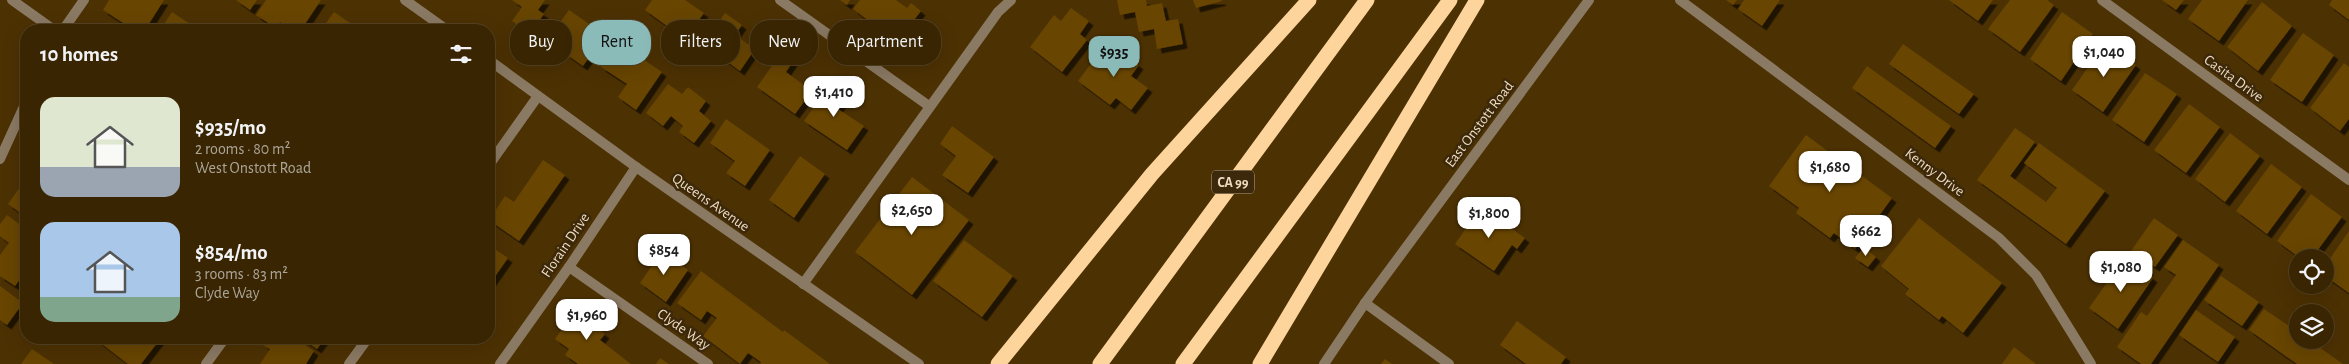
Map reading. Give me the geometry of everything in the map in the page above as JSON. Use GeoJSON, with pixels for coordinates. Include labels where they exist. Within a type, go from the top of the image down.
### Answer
{"type":"FeatureCollection","features":[{"type":"Feature","properties":{"kind":"highway"},"geometry":{"type":"LineString","coordinates":[[998,364],[1152,174],[1309,0]]}},
{"type":"Feature","properties":{"kind":"highway","name":"CA 99"},"geometry":{"type":"LineString","coordinates":[[1100,364],[1367,0]]}},
{"type":"Feature","properties":{"kind":"highway"},"geometry":{"type":"LineString","coordinates":[[1184,364],[1450,0]]}},
{"type":"Feature","properties":{"kind":"highway"},"geometry":{"type":"LineString","coordinates":[[1260,364],[1477,0]]}},
{"type":"Feature","properties":{"kind":"street"},"geometry":{"type":"LineString","coordinates":[[12,0],[46,24]]}},
{"type":"Feature","properties":{"kind":"street"},"geometry":{"type":"LineString","coordinates":[[67,24],[84,0]]}},
{"type":"Feature","properties":{"kind":"street"},"geometry":{"type":"LineString","coordinates":[[405,0],[439,24]]}},
{"type":"Feature","properties":{"kind":"street"},"geometry":{"type":"LineString","coordinates":[[780,0],[929,106]]}},
{"type":"Feature","properties":{"kind":"street"},"geometry":{"type":"LineString","coordinates":[[803,284],[929,106],[998,12],[1011,0]]}},
{"type":"Feature","properties":{"kind":"street","name":"East Onstott Road"},"geometry":{"type":"LineString","coordinates":[[1324,364],[1365,303],[1589,0]]}},
{"type":"Feature","properties":{"kind":"street","name":"Kenny Drive"},"geometry":{"type":"LineString","coordinates":[[1680,0],[1999,238],[2036,276],[2091,364]]}},
{"type":"Feature","properties":{"kind":"street","name":"Casita Drive"},"geometry":{"type":"LineString","coordinates":[[2102,0],[2349,180]]}},
{"type":"Feature","properties":{"kind":"street","name":"Queens Avenue"},"geometry":{"type":"LineString","coordinates":[[495,64],[636,167],[919,364]]}},
{"type":"Feature","properties":{"kind":"street"},"geometry":{"type":"LineString","coordinates":[[495,157],[538,96]]}},
{"type":"Feature","properties":{"kind":"street"},"geometry":{"type":"LineString","coordinates":[[0,159],[20,115]]}},
{"type":"Feature","properties":{"kind":"street","name":"Florain Drive"},"geometry":{"type":"LineString","coordinates":[[500,364],[636,167]]}},
{"type":"Feature","properties":{"kind":"street","name":"Clyde Way"},"geometry":{"type":"LineString","coordinates":[[569,266],[708,364]]}},
{"type":"Feature","properties":{"kind":"street"},"geometry":{"type":"LineString","coordinates":[[1365,303],[1449,364]]}},
{"type":"Feature","properties":{"kind":"street"},"geometry":{"type":"LineString","coordinates":[[206,364],[221,344]]}},
{"type":"Feature","properties":{"kind":"street"},"geometry":{"type":"LineString","coordinates":[[349,364],[364,344]]}},
{"type":"Feature","properties":{"kind":"building"},"geometry":{"type":"Polygon","coordinates":[[[109,0],[164,0],[149,24],[125,24],[103,10],[109,0]]]}},
{"type":"Feature","properties":{"kind":"building"},"geometry":{"type":"Polygon","coordinates":[[[236,0],[257,0],[250,10],[236,0]]]}},
{"type":"Feature","properties":{"kind":"building"},"geometry":{"type":"Polygon","coordinates":[[[266,0],[321,0],[305,24],[283,24],[280,22],[279,24],[270,24],[256,15],[266,0]]]}},
{"type":"Feature","properties":{"kind":"building"},"geometry":{"type":"Polygon","coordinates":[[[512,0],[545,0],[538,10],[544,14],[540,20],[513,20],[522,7],[512,0]]]}},
{"type":"Feature","properties":{"kind":"building"},"geometry":{"type":"Polygon","coordinates":[[[652,0],[685,0],[704,13],[699,20],[661,20],[661,22],[645,10],[652,0]]]}},
{"type":"Feature","properties":{"kind":"building"},"geometry":{"type":"Polygon","coordinates":[[[840,0],[850,0],[847,5],[840,0]]]}},
{"type":"Feature","properties":{"kind":"building"},"geometry":{"type":"Polygon","coordinates":[[[860,0],[896,0],[907,8],[911,3],[921,11],[914,20],[868,20],[853,9],[860,0]]]}},
{"type":"Feature","properties":{"kind":"building"},"geometry":{"type":"Polygon","coordinates":[[[1117,0],[1146,0],[1147,6],[1162,3],[1166,21],[1178,19],[1183,44],[1157,49],[1154,29],[1139,32],[1135,12],[1120,15],[1117,0]]]}},
{"type":"Feature","properties":{"kind":"building"},"geometry":{"type":"Polygon","coordinates":[[[1193,0],[1221,0],[1222,1],[1196,8],[1193,0]]]}},
{"type":"Feature","properties":{"kind":"building"},"geometry":{"type":"Polygon","coordinates":[[[1726,0],[1737,0],[1733,5],[1726,0]]]}},
{"type":"Feature","properties":{"kind":"building"},"geometry":{"type":"Polygon","coordinates":[[[1744,0],[1780,0],[1762,26],[1738,9],[1744,0]]]}},
{"type":"Feature","properties":{"kind":"building"},"geometry":{"type":"Polygon","coordinates":[[[1949,0],[1993,0],[1978,21],[1949,0]]]}},
{"type":"Feature","properties":{"kind":"building"},"geometry":{"type":"Polygon","coordinates":[[[2010,0],[2047,0],[2054,5],[2020,52],[1988,29],[2010,0]]]}},
{"type":"Feature","properties":{"kind":"building"},"geometry":{"type":"Polygon","coordinates":[[[2162,0],[2184,0],[2176,10],[2162,0]]]}},
{"type":"Feature","properties":{"kind":"building"},"geometry":{"type":"Polygon","coordinates":[[[2202,0],[2248,0],[2219,41],[2188,19],[2202,0]]]}},
{"type":"Feature","properties":{"kind":"building"},"geometry":{"type":"Polygon","coordinates":[[[2332,0],[2349,0],[2349,20],[2329,5],[2332,0]]]}},
{"type":"Feature","properties":{"kind":"building"},"geometry":{"type":"Polygon","coordinates":[[[2262,2],[2292,26],[2258,71],[2227,47],[2262,2]]]}},
{"type":"Feature","properties":{"kind":"building"},"geometry":{"type":"Polygon","coordinates":[[[1071,8],[1089,21],[1080,34],[1087,40],[1062,72],[1030,47],[1054,15],[1061,21],[1071,8]]]}},
{"type":"Feature","properties":{"kind":"building"},"geometry":{"type":"Polygon","coordinates":[[[569,10],[583,20],[583,66],[572,58],[572,20],[562,20],[569,10]]]}},
{"type":"Feature","properties":{"kind":"building"},"geometry":{"type":"Polygon","coordinates":[[[172,12],[190,24],[164,24],[172,12]]]}},
{"type":"Feature","properties":{"kind":"building"},"geometry":{"type":"Polygon","coordinates":[[[334,12],[352,24],[325,24],[334,12]]]}},
{"type":"Feature","properties":{"kind":"building"},"geometry":{"type":"Polygon","coordinates":[[[2062,12],[2093,34],[2061,81],[2030,59],[2062,12]]]}},
{"type":"Feature","properties":{"kind":"building"},"geometry":{"type":"Polygon","coordinates":[[[725,13],[735,20],[720,20],[725,13]]]}},
{"type":"Feature","properties":{"kind":"building"},"geometry":{"type":"Polygon","coordinates":[[[2303,33],[2334,55],[2302,102],[2270,80],[2303,33]]]}},
{"type":"Feature","properties":{"kind":"building"},"geometry":{"type":"Polygon","coordinates":[[[740,38],[750,46],[750,56],[740,71],[732,65],[740,65],[740,38]]]}},
{"type":"Feature","properties":{"kind":"building"},"geometry":{"type":"Polygon","coordinates":[[[1107,42],[1139,65],[1131,76],[1148,88],[1131,110],[1116,98],[1110,105],[1078,81],[1107,42]]]}},
{"type":"Feature","properties":{"kind":"building"},"geometry":{"type":"Polygon","coordinates":[[[2105,43],[2136,65],[2103,112],[2072,90],[2105,43]]]}},
{"type":"Feature","properties":{"kind":"building"},"geometry":{"type":"Polygon","coordinates":[[[1903,44],[1974,94],[1959,114],[1889,64],[1903,44]]]}},
{"type":"Feature","properties":{"kind":"building"},"geometry":{"type":"Polygon","coordinates":[[[2344,63],[2349,67],[2349,119],[2340,131],[2310,108],[2344,63]]]}},
{"type":"Feature","properties":{"kind":"building"},"geometry":{"type":"Polygon","coordinates":[[[651,64],[662,72],[636,110],[618,97],[627,84],[601,67],[602,65],[651,64]]]}},
{"type":"Feature","properties":{"kind":"building"},"geometry":{"type":"Polygon","coordinates":[[[773,65],[791,65],[786,72],[812,91],[795,114],[757,87],[773,65]]]}},
{"type":"Feature","properties":{"kind":"building"},"geometry":{"type":"Polygon","coordinates":[[[1867,66],[1951,126],[1935,148],[1852,88],[1867,66]]]}},
{"type":"Feature","properties":{"kind":"building"},"geometry":{"type":"Polygon","coordinates":[[[2145,73],[2177,94],[2144,142],[2112,120],[2145,73]]]}},
{"type":"Feature","properties":{"kind":"building"},"geometry":{"type":"Polygon","coordinates":[[[830,83],[847,95],[838,109],[864,126],[847,150],[804,121],[830,83]]]}},
{"type":"Feature","properties":{"kind":"building"},"geometry":{"type":"Polygon","coordinates":[[[668,84],[682,94],[688,87],[706,101],[699,111],[711,121],[694,143],[679,132],[683,126],[671,116],[663,126],[646,113],[668,84]]]}},
{"type":"Feature","properties":{"kind":"building"},"geometry":{"type":"Polygon","coordinates":[[[2189,104],[2220,127],[2186,173],[2154,150],[2189,104]]]}},
{"type":"Feature","properties":{"kind":"building"},"geometry":{"type":"Polygon","coordinates":[[[726,119],[770,150],[745,186],[726,173],[735,161],[710,143],[726,119]]]}},
{"type":"Feature","properties":{"kind":"building"},"geometry":{"type":"Polygon","coordinates":[[[952,126],[994,157],[968,193],[942,175],[956,156],[940,144],[952,126]]]}},
{"type":"Feature","properties":{"kind":"building"},"geometry":{"type":"Polygon","coordinates":[[[2015,128],[2035,142],[2010,176],[2046,202],[2057,188],[2024,163],[2039,143],[2105,191],[2066,244],[1977,180],[2015,128]]]}},
{"type":"Feature","properties":{"kind":"building"},"geometry":{"type":"Polygon","coordinates":[[[2230,133],[2260,156],[2225,202],[2195,179],[2230,133]]]}},
{"type":"Feature","properties":{"kind":"building"},"geometry":{"type":"Polygon","coordinates":[[[1806,135],[1892,198],[1855,249],[1834,233],[1830,238],[1796,213],[1799,208],[1769,186],[1806,135]]]}},
{"type":"Feature","properties":{"kind":"building"},"geometry":{"type":"Polygon","coordinates":[[[800,156],[825,174],[794,218],[769,200],[800,156]]]}},
{"type":"Feature","properties":{"kind":"building"},"geometry":{"type":"Polygon","coordinates":[[[543,160],[565,175],[519,241],[495,224],[495,211],[505,196],[514,202],[543,160]]]}},
{"type":"Feature","properties":{"kind":"building"},"geometry":{"type":"Polygon","coordinates":[[[2271,164],[2302,187],[2267,234],[2236,211],[2271,164]]]}},
{"type":"Feature","properties":{"kind":"building"},"geometry":{"type":"Polygon","coordinates":[[[912,177],[969,220],[912,295],[855,252],[912,177]]]}},
{"type":"Feature","properties":{"kind":"building"},"geometry":{"type":"Polygon","coordinates":[[[20,187],[20,213],[8,204],[20,187]]]}},
{"type":"Feature","properties":{"kind":"building"},"geometry":{"type":"Polygon","coordinates":[[[2311,194],[2342,217],[2319,249],[2289,250],[2277,241],[2311,194]]]}},
{"type":"Feature","properties":{"kind":"building"},"geometry":{"type":"Polygon","coordinates":[[[1481,207],[1525,238],[1517,249],[1512,245],[1494,271],[1455,244],[1481,207]]]}},
{"type":"Feature","properties":{"kind":"building"},"geometry":{"type":"Polygon","coordinates":[[[7,215],[20,225],[20,279],[15,286],[0,276],[0,255],[9,243],[0,236],[0,224],[7,215]]]}},
{"type":"Feature","properties":{"kind":"building"},"geometry":{"type":"Polygon","coordinates":[[[1919,218],[2002,283],[1963,333],[1942,316],[1939,320],[1905,294],[1909,289],[1881,266],[1919,218]]]}},
{"type":"Feature","properties":{"kind":"building"},"geometry":{"type":"Polygon","coordinates":[[[2154,218],[2178,235],[2155,267],[2131,251],[2154,218]]]}},
{"type":"Feature","properties":{"kind":"building"},"geometry":{"type":"Polygon","coordinates":[[[2349,231],[2349,293],[2334,282],[2334,253],[2349,231]]]}},
{"type":"Feature","properties":{"kind":"building"},"geometry":{"type":"Polygon","coordinates":[[[964,240],[1013,276],[982,317],[933,281],[964,240]]]}},
{"type":"Feature","properties":{"kind":"building"},"geometry":{"type":"Polygon","coordinates":[[[2183,240],[2219,265],[2151,364],[2141,364],[2117,347],[2141,312],[2147,316],[2176,275],[2164,267],[2183,240]]]}},
{"type":"Feature","properties":{"kind":"building"},"geometry":{"type":"Polygon","coordinates":[[[1864,247],[1876,257],[1868,267],[1855,258],[1864,247]]]}},
{"type":"Feature","properties":{"kind":"building"},"geometry":{"type":"Polygon","coordinates":[[[495,249],[508,258],[495,276],[495,249]]]}},
{"type":"Feature","properties":{"kind":"building"},"geometry":{"type":"Polygon","coordinates":[[[662,251],[688,270],[666,302],[640,283],[662,251]]]}},
{"type":"Feature","properties":{"kind":"building"},"geometry":{"type":"Polygon","coordinates":[[[2125,257],[2153,278],[2118,329],[2089,308],[2125,257]]]}},
{"type":"Feature","properties":{"kind":"building"},"geometry":{"type":"Polygon","coordinates":[[[701,271],[783,332],[784,330],[830,364],[760,364],[761,362],[748,353],[740,364],[703,336],[717,318],[707,311],[701,320],[677,303],[701,271]]]}},
{"type":"Feature","properties":{"kind":"building"},"geometry":{"type":"Polygon","coordinates":[[[2221,276],[2259,302],[2242,326],[2204,300],[2221,276]]]}},
{"type":"Feature","properties":{"kind":"building"},"geometry":{"type":"Polygon","coordinates":[[[0,286],[20,301],[20,307],[7,325],[0,320],[0,286]]]}},
{"type":"Feature","properties":{"kind":"building"},"geometry":{"type":"Polygon","coordinates":[[[579,305],[596,317],[591,324],[605,334],[600,340],[631,364],[578,364],[565,355],[569,349],[555,339],[579,305]]]}},
{"type":"Feature","properties":{"kind":"building"},"geometry":{"type":"Polygon","coordinates":[[[2264,309],[2289,326],[2289,349],[2322,349],[2343,364],[2297,364],[2249,330],[2264,309]]]}},
{"type":"Feature","properties":{"kind":"building"},"geometry":{"type":"Polygon","coordinates":[[[2196,310],[2235,337],[2218,362],[2179,335],[2196,310]]]}},
{"type":"Feature","properties":{"kind":"building"},"geometry":{"type":"Polygon","coordinates":[[[1517,321],[1566,357],[1561,364],[1526,364],[1500,345],[1517,321]]]}},
{"type":"Feature","properties":{"kind":"building"},"geometry":{"type":"Polygon","coordinates":[[[102,344],[156,344],[141,364],[128,364],[102,344]]]}},
{"type":"Feature","properties":{"kind":"building"},"geometry":{"type":"Polygon","coordinates":[[[304,344],[314,351],[306,364],[260,364],[270,349],[263,345],[304,344]]]}},
{"type":"Feature","properties":{"kind":"building"},"geometry":{"type":"Polygon","coordinates":[[[310,344],[321,344],[317,349],[310,344]]]}},
{"type":"Feature","properties":{"kind":"building"},"geometry":{"type":"Polygon","coordinates":[[[2014,347],[2036,364],[2002,364],[2014,347]]]}},
{"type":"Feature","properties":{"kind":"building"},"geometry":{"type":"Polygon","coordinates":[[[32,349],[54,364],[21,364],[32,349]]]}},
{"type":"Feature","properties":{"kind":"building"},"geometry":{"type":"Polygon","coordinates":[[[660,358],[669,364],[656,364],[660,358]]]}},
{"type":"Feature","properties":{"kind":"building"},"geometry":{"type":"Polygon","coordinates":[[[1385,359],[1392,364],[1381,364],[1385,359]]]}}]}
